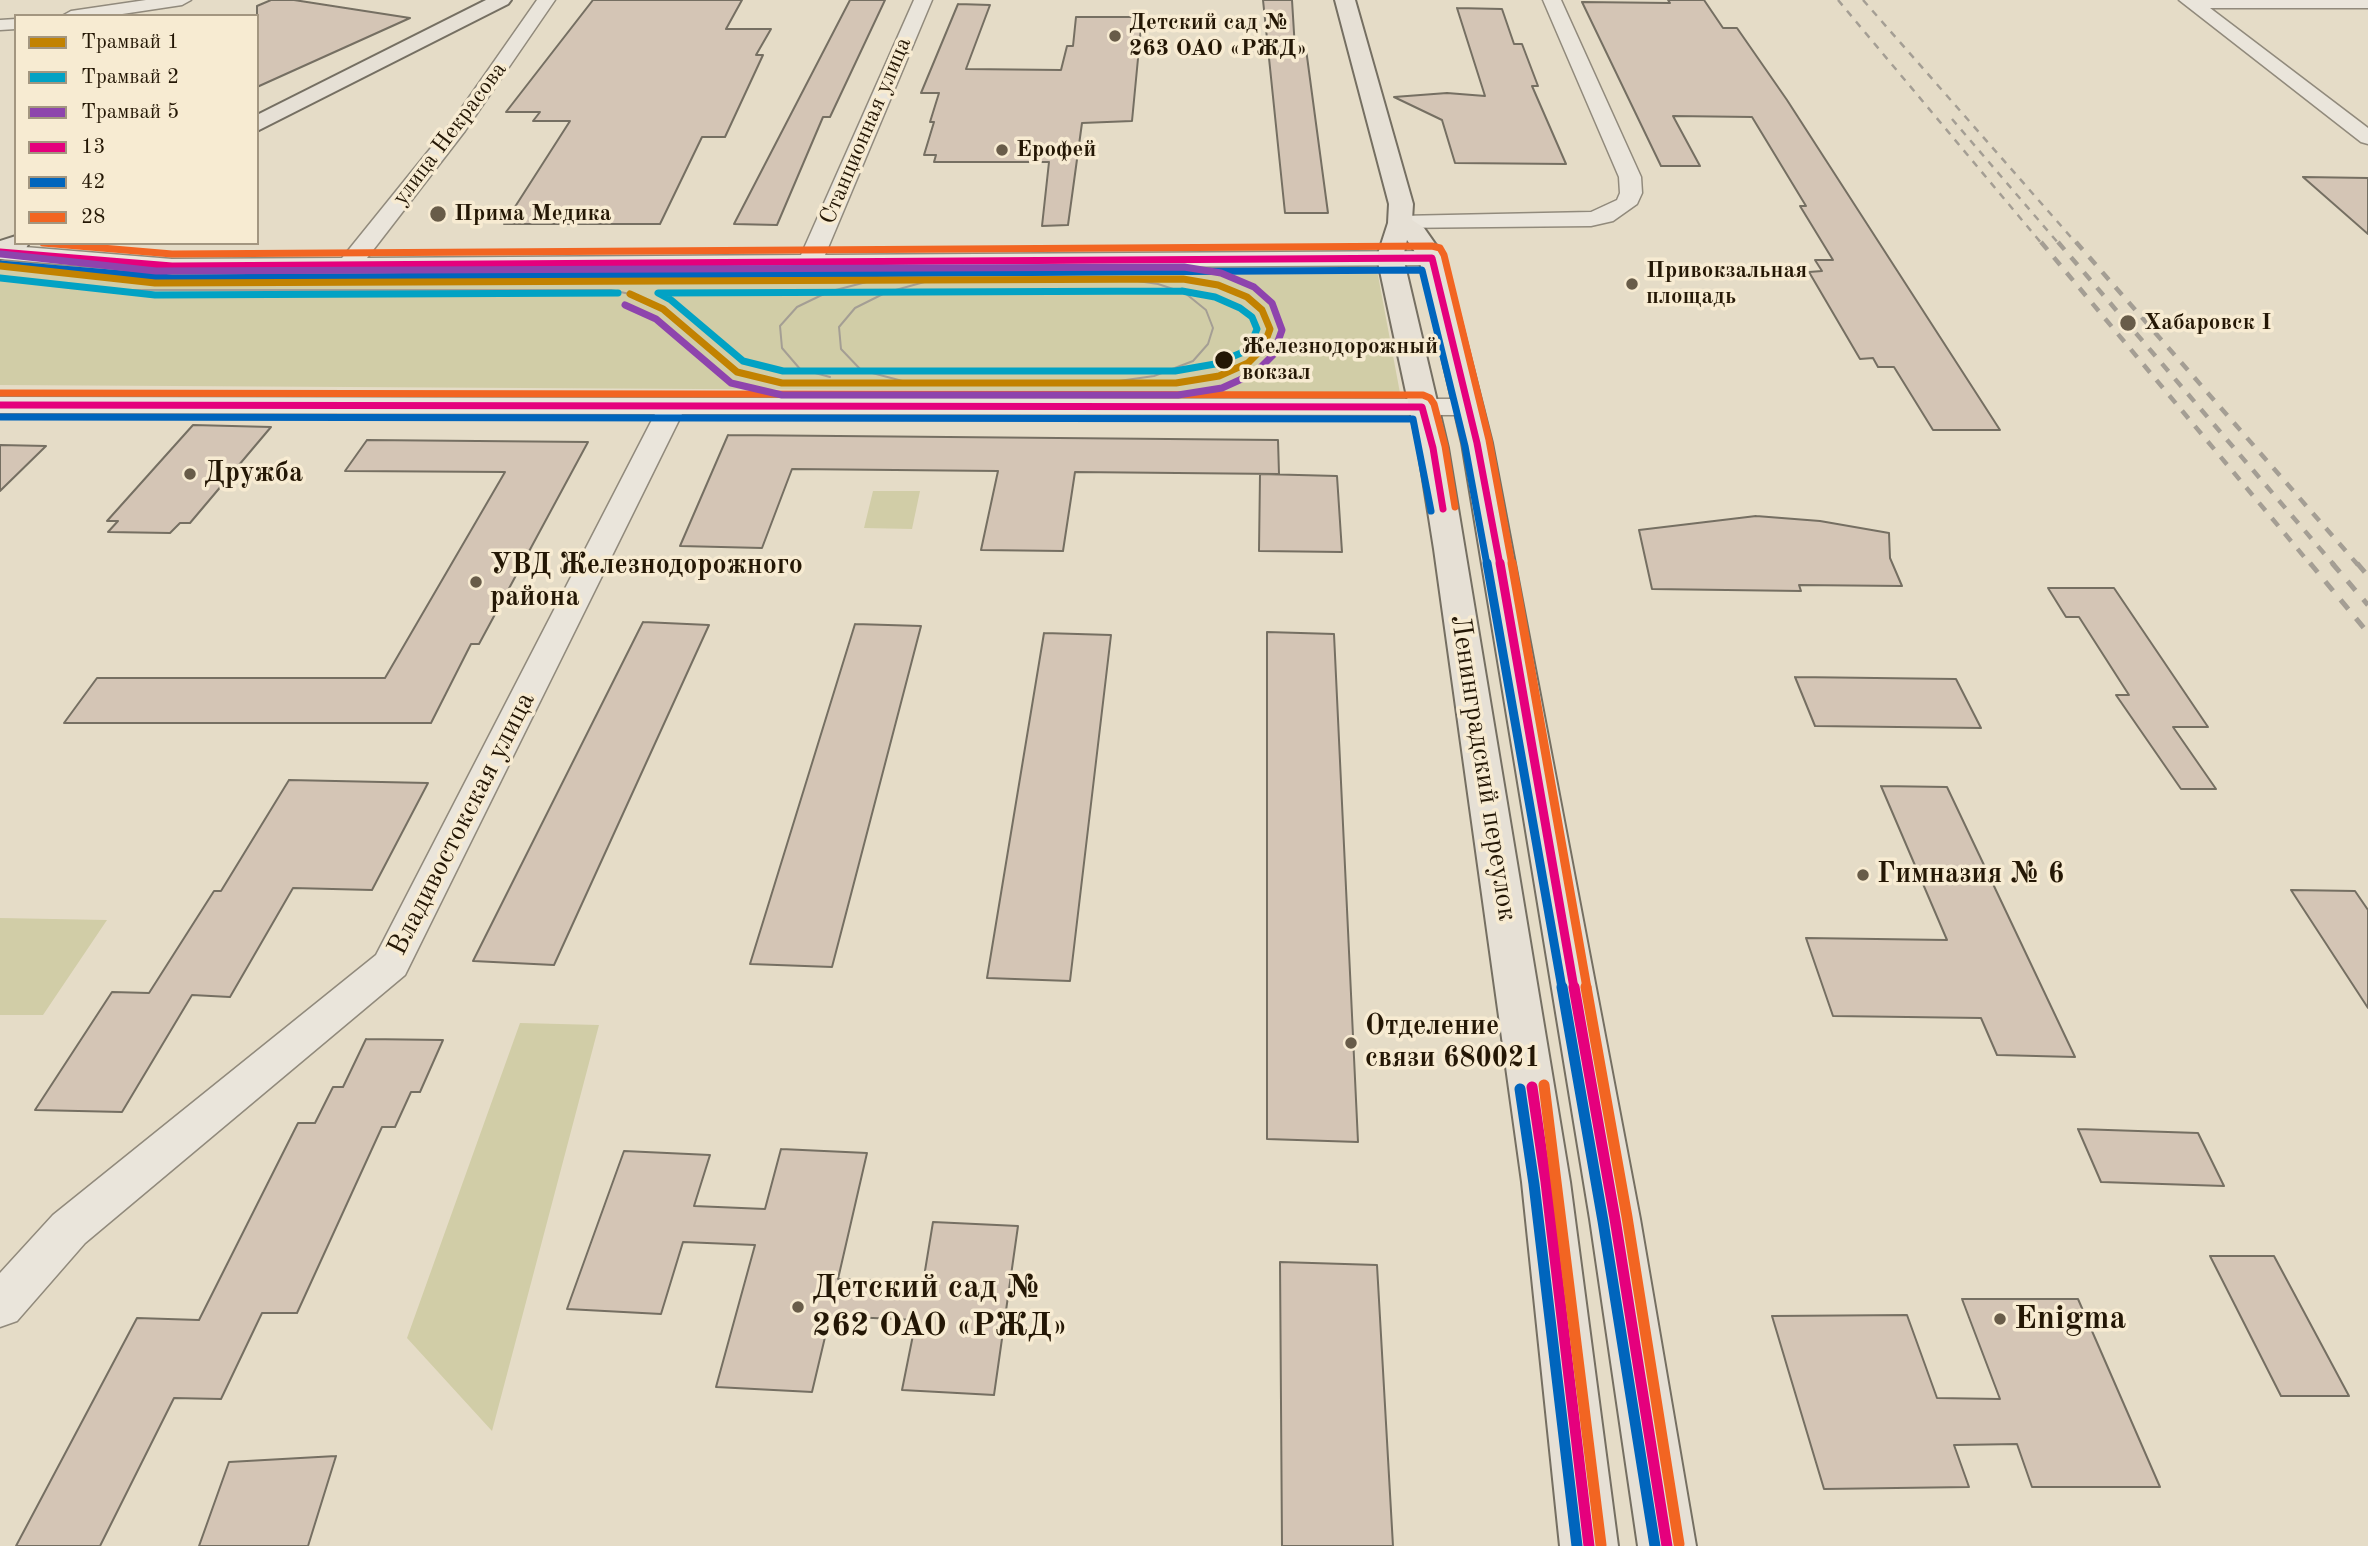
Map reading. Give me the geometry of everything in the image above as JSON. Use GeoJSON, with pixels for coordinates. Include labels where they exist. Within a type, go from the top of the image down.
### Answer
{"type":"FeatureCollection","features":[{"type":"Feature","properties":{"kind":"main road"},"geometry":{"type":"LineString","coordinates":[[259,123],[501,0]]}},
{"type":"Feature","properties":{"kind":"main road","name":"Ленинградский переулок"},"geometry":{"type":"LineString","coordinates":[[1345,0],[1401,204],[1400,223],[1390,257],[1433,447],[1450,549],[1546,1181],[1589,1546]]}},
{"type":"Feature","properties":{"kind":"main road"},"geometry":{"type":"LineString","coordinates":[[1400,223],[1415,233],[1432,258]]}},
{"type":"Feature","properties":{"kind":"main road","name":"Ленинградский переулок"},"geometry":{"type":"LineString","coordinates":[[1432,258],[1472,425],[1615,1219],[1667,1546]]}},
{"type":"Feature","properties":{"kind":"street"},"geometry":{"type":"LineString","coordinates":[[85,14],[182,0]]}},
{"type":"Feature","properties":{"kind":"street","name":"улица Некрасова"},"geometry":{"type":"LineString","coordinates":[[349,265],[458,127],[546,0]]}},
{"type":"Feature","properties":{"kind":"street","name":"Станционная улица"},"geometry":{"type":"LineString","coordinates":[[810,262],[869,119],[923,0]]}},
{"type":"Feature","properties":{"kind":"street"},"geometry":{"type":"LineString","coordinates":[[1400,223],[1591,219],[1605,216],[1626,204],[1631,193],[1630,177],[1550,1]]}},
{"type":"Feature","properties":{"kind":"street"},"geometry":{"type":"LineString","coordinates":[[2190,1],[2368,3]]}},
{"type":"Feature","properties":{"kind":"street"},"geometry":{"type":"LineString","coordinates":[[2190,1],[2368,138]]}},
{"type":"Feature","properties":{"kind":"street"},"geometry":{"type":"LineString","coordinates":[[0,252],[172,266],[1432,258]]}},
{"type":"Feature","properties":{"kind":"street"},"geometry":{"type":"LineString","coordinates":[[0,405],[1422,407],[1472,425]]}},
{"type":"Feature","properties":{"kind":"street","name":"Владивостокская улица"},"geometry":{"type":"LineString","coordinates":[[1,1301],[69,1229],[391,965],[672,407]]}},
{"type":"Feature","properties":{"kind":"shaded area"},"geometry":{"type":"Polygon","coordinates":[[[4,261],[162,272],[1377,270],[1400,393],[0,385],[0,263],[4,261]]]}},
{"type":"Feature","properties":{"kind":"shaded area"},"geometry":{"type":"Polygon","coordinates":[[[873,491],[920,491],[912,529],[864,528],[873,491]]]}},
{"type":"Feature","properties":{"kind":"shaded area"},"geometry":{"type":"Polygon","coordinates":[[[0,918],[107,920],[43,1015],[0,1015],[0,918]]]}},
{"type":"Feature","properties":{"kind":"shaded area"},"geometry":{"type":"Polygon","coordinates":[[[520,1023],[599,1025],[492,1431],[407,1338],[520,1023]]]}},
{"type":"Feature","properties":{"kind":"building"},"geometry":{"type":"Polygon","coordinates":[[[271,0],[294,0],[410,18],[259,86],[257,6],[271,0]]]}},
{"type":"Feature","properties":{"kind":"building"},"geometry":{"type":"Polygon","coordinates":[[[593,0],[742,0],[726,29],[771,29],[756,55],[763,55],[725,137],[702,137],[660,224],[504,224],[570,121],[533,121],[540,112],[506,112],[593,0]]]}},
{"type":"Feature","properties":{"kind":"building"},"geometry":{"type":"Polygon","coordinates":[[[850,0],[885,0],[830,117],[823,117],[777,225],[734,224],[850,0]]]}},
{"type":"Feature","properties":{"kind":"building"},"geometry":{"type":"Polygon","coordinates":[[[1263,0],[1292,0],[1295,49],[1306,49],[1328,213],[1285,213],[1263,0]]]}},
{"type":"Feature","properties":{"kind":"building"},"geometry":{"type":"Polygon","coordinates":[[[1668,0],[1704,0],[1723,28],[1737,28],[1787,100],[2000,430],[1933,430],[1894,367],[1878,367],[1873,358],[1860,359],[1809,272],[1822,271],[1815,260],[1833,260],[1800,206],[1806,206],[1752,117],[1673,116],[1700,166],[1661,166],[1582,2],[1670,3],[1668,0]]]}},
{"type":"Feature","properties":{"kind":"building"},"geometry":{"type":"Polygon","coordinates":[[[958,4],[990,5],[966,69],[1061,70],[1067,46],[1073,46],[1076,17],[1142,17],[1132,121],[1082,123],[1068,225],[1042,226],[1049,162],[934,162],[936,155],[924,155],[939,93],[921,93],[958,4]]]}},
{"type":"Feature","properties":{"kind":"building"},"geometry":{"type":"Polygon","coordinates":[[[1457,8],[1502,9],[1514,44],[1522,44],[1538,86],[1532,86],[1566,164],[1455,163],[1442,120],[1394,97],[1447,93],[1485,96],[1457,8]]]}},
{"type":"Feature","properties":{"kind":"building"},"geometry":{"type":"Polygon","coordinates":[[[2303,177],[2368,178],[2368,234],[2303,177]]]}},
{"type":"Feature","properties":{"kind":"building","name":"Дружба"},"geometry":{"type":"Polygon","coordinates":[[[193,425],[271,427],[190,523],[180,523],[170,533],[108,532],[118,521],[107,521],[193,425]]]}},
{"type":"Feature","properties":{"kind":"building"},"geometry":{"type":"Polygon","coordinates":[[[728,435],[1278,440],[1279,474],[1075,472],[1063,551],[981,550],[998,471],[792,469],[762,548],[680,546],[728,435]]]}},
{"type":"Feature","properties":{"kind":"building"},"geometry":{"type":"Polygon","coordinates":[[[367,440],[588,442],[479,644],[471,644],[431,723],[64,723],[97,678],[385,678],[505,472],[345,471],[367,440]]]}},
{"type":"Feature","properties":{"kind":"building"},"geometry":{"type":"Polygon","coordinates":[[[0,445],[46,446],[0,491],[0,445]]]}},
{"type":"Feature","properties":{"kind":"building"},"geometry":{"type":"Polygon","coordinates":[[[1260,474],[1337,476],[1342,552],[1259,551],[1260,474]]]}},
{"type":"Feature","properties":{"kind":"building"},"geometry":{"type":"Polygon","coordinates":[[[1756,516],[1820,521],[1889,533],[1890,558],[1902,586],[1799,585],[1801,591],[1652,589],[1639,530],[1756,516]]]}},
{"type":"Feature","properties":{"kind":"building"},"geometry":{"type":"Polygon","coordinates":[[[2048,588],[2114,588],[2208,727],[2173,727],[2216,789],[2181,789],[2116,695],[2129,695],[2079,617],[2066,617],[2048,588]]]}},
{"type":"Feature","properties":{"kind":"building"},"geometry":{"type":"Polygon","coordinates":[[[643,622],[709,625],[554,965],[473,961],[643,622]]]}},
{"type":"Feature","properties":{"kind":"building"},"geometry":{"type":"Polygon","coordinates":[[[855,624],[921,626],[832,967],[750,964],[855,624]]]}},
{"type":"Feature","properties":{"kind":"building"},"geometry":{"type":"Polygon","coordinates":[[[1267,632],[1334,634],[1358,1142],[1267,1139],[1267,632]]]}},
{"type":"Feature","properties":{"kind":"building"},"geometry":{"type":"Polygon","coordinates":[[[1044,633],[1111,635],[1070,981],[987,978],[1044,633]]]}},
{"type":"Feature","properties":{"kind":"building"},"geometry":{"type":"Polygon","coordinates":[[[1795,677],[1956,679],[1981,728],[1815,726],[1795,677]]]}},
{"type":"Feature","properties":{"kind":"building"},"geometry":{"type":"Polygon","coordinates":[[[289,780],[428,783],[372,890],[293,888],[230,997],[192,995],[122,1112],[35,1110],[112,992],[149,993],[214,891],[221,891],[289,780]]]}},
{"type":"Feature","properties":{"kind":"building"},"geometry":{"type":"Polygon","coordinates":[[[1881,786],[1947,787],[2075,1057],[1997,1055],[1981,1018],[1833,1016],[1806,938],[1947,940],[1881,786]]]}},
{"type":"Feature","properties":{"kind":"building"},"geometry":{"type":"Polygon","coordinates":[[[2291,890],[2355,891],[2368,910],[2368,1008],[2291,890]]]}},
{"type":"Feature","properties":{"kind":"building"},"geometry":{"type":"Polygon","coordinates":[[[366,1039],[443,1040],[420,1092],[411,1092],[395,1127],[382,1127],[297,1313],[262,1313],[221,1399],[174,1398],[100,1546],[16,1546],[137,1318],[199,1320],[298,1123],[315,1123],[333,1087],[343,1087],[366,1039]]]}},
{"type":"Feature","properties":{"kind":"building"},"geometry":{"type":"Polygon","coordinates":[[[2078,1129],[2198,1133],[2224,1186],[2101,1182],[2078,1129]]]}},
{"type":"Feature","properties":{"kind":"building"},"geometry":{"type":"Polygon","coordinates":[[[781,1149],[867,1153],[838,1279],[923,1283],[933,1222],[1018,1226],[994,1395],[902,1390],[916,1320],[830,1316],[812,1392],[716,1387],[755,1245],[683,1242],[661,1314],[567,1309],[624,1151],[710,1155],[694,1206],[765,1209],[781,1149]]]}},
{"type":"Feature","properties":{"kind":"building"},"geometry":{"type":"Polygon","coordinates":[[[2210,1256],[2274,1256],[2349,1396],[2281,1396],[2210,1256]]]}},
{"type":"Feature","properties":{"kind":"building"},"geometry":{"type":"Polygon","coordinates":[[[1280,1262],[1377,1265],[1393,1546],[1282,1546],[1280,1262]]]}},
{"type":"Feature","properties":{"kind":"building"},"geometry":{"type":"Polygon","coordinates":[[[1962,1299],[2078,1299],[2160,1487],[2032,1487],[2017,1444],[1954,1445],[1969,1487],[1824,1489],[1772,1316],[1907,1315],[1937,1398],[2000,1399],[1962,1299]]]}},
{"type":"Feature","properties":{"kind":"building"},"geometry":{"type":"Polygon","coordinates":[[[336,1456],[308,1546],[199,1546],[229,1462],[336,1456]]]}},
{"type":"Feature","properties":{"kind":"tram line","name":"5"},"geometry":{"type":"LineString","coordinates":[[1,254],[156,271],[1184,267],[1221,273],[1254,287],[1272,303],[1282,330],[1273,355],[1255,373],[1222,388],[1178,395],[782,395],[731,383],[656,319],[625,305]]}},
{"type":"Feature","properties":{"kind":"tram line","name":"1"},"geometry":{"type":"LineString","coordinates":[[0,266],[155,283],[1183,279],[1218,285],[1247,297],[1262,310],[1270,329],[1263,348],[1248,363],[1219,376],[1176,383],[782,383],[737,372],[663,309],[630,294]]}},
{"type":"Feature","properties":{"kind":"tram line"},"geometry":{"type":"LineString","coordinates":[[0,278],[119,290],[611,290],[630,294],[663,309],[737,372],[782,383],[848,383]]}},
{"type":"Feature","properties":{"kind":"tram line","name":"2"},"geometry":{"type":"LineString","coordinates":[[0,278],[155,295],[618,293]]}},
{"type":"Feature","properties":{"kind":"tram line"},"geometry":{"type":"LineString","coordinates":[[830,377],[800,369],[782,348],[780,326],[797,307],[828,292],[878,279]]}},
{"type":"Feature","properties":{"kind":"tram line"},"geometry":{"type":"LineString","coordinates":[[910,383],[861,370],[841,349],[839,327],[855,308],[885,293],[935,279]]}},
{"type":"Feature","properties":{"kind":"tram line"},"geometry":{"type":"LineString","coordinates":[[1105,383],[1154,376],[1193,361],[1208,344],[1213,328],[1206,310],[1185,293],[1158,284],[1124,279]]}},
{"type":"Feature","properties":{"kind":"tram line","name":"2"},"geometry":{"type":"LineString","coordinates":[[1182,291],[1215,297],[1240,308],[1252,317],[1257,329],[1252,341],[1241,353],[1215,364],[1175,371],[783,371],[743,361],[671,300],[658,293],[1182,291]]}},
{"type":"Feature","properties":{"kind":"railway"},"geometry":{"type":"LineString","coordinates":[[1838,0],[2042,244]]}},
{"type":"Feature","properties":{"kind":"railway"},"geometry":{"type":"LineString","coordinates":[[1863,0],[2077,244]]}},
{"type":"Feature","properties":{"kind":"railway"},"geometry":{"type":"LineString","coordinates":[[1952,119],[2059,244]]}},
{"type":"Feature","properties":{"kind":"railway"},"geometry":{"type":"LineString","coordinates":[[2041,242],[2311,565]]}},
{"type":"Feature","properties":{"kind":"railway"},"geometry":{"type":"LineString","coordinates":[[2058,242],[2334,565]]}},
{"type":"Feature","properties":{"kind":"railway"},"geometry":{"type":"LineString","coordinates":[[2076,242],[2358,565]]}},
{"type":"Feature","properties":{"kind":"railway"},"geometry":{"type":"LineString","coordinates":[[2310,563],[2368,633]]}},
{"type":"Feature","properties":{"kind":"railway"},"geometry":{"type":"LineString","coordinates":[[2332,563],[2368,605]]}},
{"type":"Feature","properties":{"kind":"railway"},"geometry":{"type":"LineString","coordinates":[[2357,563],[2368,576]]}},
{"type":"Feature","properties":{"kind":"transit line","name":"28"},"geometry":{"type":"LineString","coordinates":[[66,245],[172,254],[1440,248],[1444,255],[1489,440],[1509,547],[1627,1217],[1679,1544]]}},
{"type":"Feature","properties":{"kind":"transit line","name":"13"},"geometry":{"type":"LineString","coordinates":[[0,252],[172,266],[1432,258],[1477,443],[1497,549],[1615,1219],[1667,1546]]}},
{"type":"Feature","properties":{"kind":"transit line","name":"42"},"geometry":{"type":"LineString","coordinates":[[0,264],[172,278],[1422,270],[1465,446],[1485,551],[1603,1221],[1655,1546]]}},
{"type":"Feature","properties":{"kind":"transit line","name":"28"},"geometry":{"type":"LineString","coordinates":[[0,393],[1423,395],[1430,398],[1434,404],[1445,446],[1455,507]]}},
{"type":"Feature","properties":{"kind":"transit line","name":"13"},"geometry":{"type":"LineString","coordinates":[[0,405],[1422,407],[1433,448],[1443,509]]}},
{"type":"Feature","properties":{"kind":"transit line","name":"42"},"geometry":{"type":"LineString","coordinates":[[0,417],[1413,419],[1431,511]]}},
{"type":"Feature","properties":{"kind":"transit line","name":"28"},"geometry":{"type":"LineString","coordinates":[[1544,1085],[1601,1545]]}},
{"type":"Feature","properties":{"kind":"transit line","name":"13"},"geometry":{"type":"LineString","coordinates":[[1532,1087],[1546,1182],[1589,1546]]}},
{"type":"Feature","properties":{"kind":"transit line","name":"42"},"geometry":{"type":"LineString","coordinates":[[1520,1089],[1534,1184],[1577,1546]]}},
{"type":"Feature","properties":{"kind":"place","name":"Детский сад № 263 ОАО «РЖД»"},"geometry":{"type":"Point","coordinates":[1115,36]}},
{"type":"Feature","properties":{"kind":"place","name":"Ерофей"},"geometry":{"type":"Point","coordinates":[1002,150]}},
{"type":"Feature","properties":{"kind":"place","name":"Прима Медика"},"geometry":{"type":"Point","coordinates":[438,214]}},
{"type":"Feature","properties":{"kind":"place","name":"Привокзальная площадь"},"geometry":{"type":"Point","coordinates":[1632,284]}},
{"type":"Feature","properties":{"kind":"place","name":"Хабаровск I"},"geometry":{"type":"Point","coordinates":[2128,323]}},
{"type":"Feature","properties":{"kind":"place","name":"Железнодорожный вокзал"},"geometry":{"type":"Point","coordinates":[1224,360]}},
{"type":"Feature","properties":{"kind":"place","name":"Дружба"},"geometry":{"type":"Point","coordinates":[190,474]}},
{"type":"Feature","properties":{"kind":"place","name":"УВД Железнодорожного района"},"geometry":{"type":"Point","coordinates":[476,582]}},
{"type":"Feature","properties":{"kind":"place","name":"Гимназия № 6"},"geometry":{"type":"Point","coordinates":[1863,875]}},
{"type":"Feature","properties":{"kind":"place","name":"Отделение связи 680021"},"geometry":{"type":"Point","coordinates":[1351,1043]}},
{"type":"Feature","properties":{"kind":"place","name":"Детский сад № 262 ОАО «РЖД»"},"geometry":{"type":"Point","coordinates":[798,1307]}},
{"type":"Feature","properties":{"kind":"place","name":"Enigma"},"geometry":{"type":"Point","coordinates":[2000,1319]}}]}
